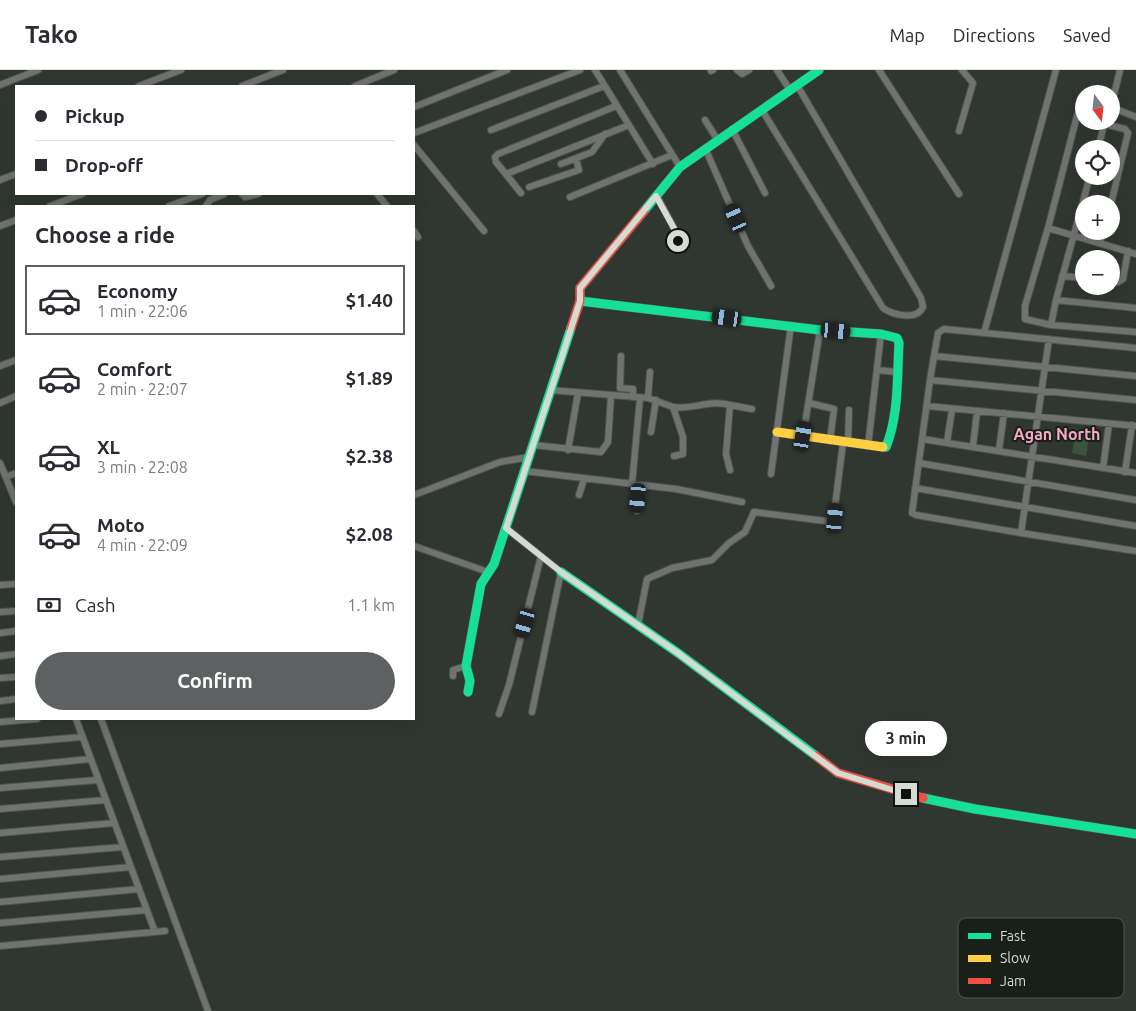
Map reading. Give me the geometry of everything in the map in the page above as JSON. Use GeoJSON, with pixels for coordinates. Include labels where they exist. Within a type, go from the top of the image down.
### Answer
{"type":"FeatureCollection","features":[{"type":"Feature","properties":{"kind":"street"},"geometry":{"type":"LineString","coordinates":[[0,85],[38,70]]}},
{"type":"Feature","properties":{"kind":"street"},"geometry":{"type":"LineString","coordinates":[[142,85],[181,70]]}},
{"type":"Feature","properties":{"kind":"street"},"geometry":{"type":"LineString","coordinates":[[244,85],[282,70]]}},
{"type":"Feature","properties":{"kind":"street"},"geometry":{"type":"LineString","coordinates":[[359,85],[394,70]]}},
{"type":"Feature","properties":{"kind":"street"},"geometry":{"type":"LineString","coordinates":[[415,107],[507,70]]}},
{"type":"Feature","properties":{"kind":"street"},"geometry":{"type":"LineString","coordinates":[[415,133],[580,70]]}},
{"type":"Feature","properties":{"kind":"street"},"geometry":{"type":"LineString","coordinates":[[595,70],[654,164]]}},
{"type":"Feature","properties":{"kind":"street"},"geometry":{"type":"LineString","coordinates":[[620,70],[680,167]]}},
{"type":"Feature","properties":{"kind":"street"},"geometry":{"type":"LineString","coordinates":[[737,70],[742,74],[749,70]]}},
{"type":"Feature","properties":{"kind":"street"},"geometry":{"type":"LineString","coordinates":[[762,110],[883,308],[898,314],[913,315],[920,312],[923,307],[921,298],[793,88],[777,70]]}},
{"type":"Feature","properties":{"kind":"street"},"geometry":{"type":"LineString","coordinates":[[468,692],[470,681],[466,666],[480,584],[494,564],[580,301],[580,288],[680,167],[717,139],[819,70]]}},
{"type":"Feature","properties":{"kind":"street"},"geometry":{"type":"LineString","coordinates":[[879,70],[959,194]]}},
{"type":"Feature","properties":{"kind":"street"},"geometry":{"type":"LineString","coordinates":[[959,131],[973,83],[962,70]]}},
{"type":"Feature","properties":{"kind":"street"},"geometry":{"type":"LineString","coordinates":[[984,333],[1056,70]]}},
{"type":"Feature","properties":{"kind":"street"},"geometry":{"type":"LineString","coordinates":[[1116,85],[1120,70]]}},
{"type":"Feature","properties":{"kind":"street"},"geometry":{"type":"LineString","coordinates":[[491,130],[604,86]]}},
{"type":"Feature","properties":{"kind":"street"},"geometry":{"type":"LineString","coordinates":[[521,192],[496,162],[495,157],[498,154],[616,106]]}},
{"type":"Feature","properties":{"kind":"street"},"geometry":{"type":"LineString","coordinates":[[1120,111],[1136,117]]}},
{"type":"Feature","properties":{"kind":"street"},"geometry":{"type":"LineString","coordinates":[[705,120],[717,139]]}},
{"type":"Feature","properties":{"kind":"street"},"geometry":{"type":"LineString","coordinates":[[1075,124],[1024,316],[1025,320],[1051,325],[1136,332]]}},
{"type":"Feature","properties":{"kind":"street"},"geometry":{"type":"LineString","coordinates":[[506,174],[629,125]]}},
{"type":"Feature","properties":{"kind":"street"},"geometry":{"type":"LineString","coordinates":[[1113,195],[1128,134],[1125,129],[1120,127]]}},
{"type":"Feature","properties":{"kind":"street"},"geometry":{"type":"LineString","coordinates":[[732,129],[765,193]]}},
{"type":"Feature","properties":{"kind":"street"},"geometry":{"type":"LineString","coordinates":[[561,164],[592,152],[605,134]]}},
{"type":"Feature","properties":{"kind":"street"},"geometry":{"type":"LineString","coordinates":[[415,146],[484,231]]}},
{"type":"Feature","properties":{"kind":"street"},"geometry":{"type":"LineString","coordinates":[[705,148],[748,246],[771,286]]}},
{"type":"Feature","properties":{"kind":"street"},"geometry":{"type":"LineString","coordinates":[[570,198],[672,155]]}},
{"type":"Feature","properties":{"kind":"street"},"geometry":{"type":"LineString","coordinates":[[529,187],[579,170],[576,159]]}},
{"type":"Feature","properties":{"kind":"street"},"geometry":{"type":"LineString","coordinates":[[0,180],[15,174]]}},
{"type":"Feature","properties":{"kind":"street"},"geometry":{"type":"LineString","coordinates":[[53,205],[79,195]]}},
{"type":"Feature","properties":{"kind":"street"},"geometry":{"type":"LineString","coordinates":[[172,205],[199,195]]}},
{"type":"Feature","properties":{"kind":"street"},"geometry":{"type":"LineString","coordinates":[[207,205],[210,200],[222,195]]}},
{"type":"Feature","properties":{"kind":"street"},"geometry":{"type":"LineString","coordinates":[[378,195],[386,205]]}},
{"type":"Feature","properties":{"kind":"street"},"geometry":{"type":"LineString","coordinates":[[656,196],[676,232],[676,248]]}},
{"type":"Feature","properties":{"kind":"street"},"geometry":{"type":"LineString","coordinates":[[0,226],[15,220]]}},
{"type":"Feature","properties":{"kind":"street"},"geometry":{"type":"LineString","coordinates":[[1048,228],[1075,235],[1062,276],[1051,325]]}},
{"type":"Feature","properties":{"kind":"street"},"geometry":{"type":"LineString","coordinates":[[415,232],[418,237]]}},
{"type":"Feature","properties":{"kind":"street"},"geometry":{"type":"LineString","coordinates":[[1093,240],[1136,254]]}},
{"type":"Feature","properties":{"kind":"street"},"geometry":{"type":"LineString","coordinates":[[1120,281],[1123,279],[1128,251]]}},
{"type":"Feature","properties":{"kind":"street"},"geometry":{"type":"LineString","coordinates":[[1062,276],[1075,277]]}},
{"type":"Feature","properties":{"kind":"street"},"geometry":{"type":"LineString","coordinates":[[1056,300],[1136,308]]}},
{"type":"Feature","properties":{"kind":"street"},"geometry":{"type":"LineString","coordinates":[[580,301],[820,330],[881,334],[894,336],[898,340],[888,445],[884,448],[777,432]]}},
{"type":"Feature","properties":{"kind":"street"},"geometry":{"type":"LineString","coordinates":[[771,474],[791,325]]}},
{"type":"Feature","properties":{"kind":"street"},"geometry":{"type":"LineString","coordinates":[[803,436],[820,330]]}},
{"type":"Feature","properties":{"kind":"street"},"geometry":{"type":"LineString","coordinates":[[1136,348],[940,330],[930,380],[912,510],[916,516],[1136,552]]}},
{"type":"Feature","properties":{"kind":"street"},"geometry":{"type":"LineString","coordinates":[[868,446],[881,334]]}},
{"type":"Feature","properties":{"kind":"street"},"geometry":{"type":"LineString","coordinates":[[1021,532],[1049,339]]}},
{"type":"Feature","properties":{"kind":"street"},"geometry":{"type":"LineString","coordinates":[[621,356],[620,388],[633,389],[636,397],[632,484]]}},
{"type":"Feature","properties":{"kind":"street"},"geometry":{"type":"LineString","coordinates":[[934,356],[1136,376]]}},
{"type":"Feature","properties":{"kind":"street"},"geometry":{"type":"LineString","coordinates":[[0,366],[15,360]]}},
{"type":"Feature","properties":{"kind":"street"},"geometry":{"type":"LineString","coordinates":[[877,370],[896,372]]}},
{"type":"Feature","properties":{"kind":"street"},"geometry":{"type":"LineString","coordinates":[[648,398],[650,372]]}},
{"type":"Feature","properties":{"kind":"street"},"geometry":{"type":"LineString","coordinates":[[930,380],[1136,400]]}},
{"type":"Feature","properties":{"kind":"street"},"geometry":{"type":"LineString","coordinates":[[550,390],[648,398],[673,407],[694,407],[709,403],[752,409]]}},
{"type":"Feature","properties":{"kind":"street"},"geometry":{"type":"LineString","coordinates":[[568,450],[578,393]]}},
{"type":"Feature","properties":{"kind":"street"},"geometry":{"type":"LineString","coordinates":[[533,445],[599,453],[604,450],[608,442],[611,395]]}},
{"type":"Feature","properties":{"kind":"street"},"geometry":{"type":"LineString","coordinates":[[0,402],[15,396]]}},
{"type":"Feature","properties":{"kind":"street"},"geometry":{"type":"LineString","coordinates":[[651,432],[656,400]]}},
{"type":"Feature","properties":{"kind":"street"},"geometry":{"type":"LineString","coordinates":[[809,403],[834,408],[830,441]]}},
{"type":"Feature","properties":{"kind":"street"},"geometry":{"type":"LineString","coordinates":[[730,406],[726,454],[730,470]]}},
{"type":"Feature","properties":{"kind":"street"},"geometry":{"type":"LineString","coordinates":[[927,406],[952,410],[1134,426],[1125,472]]}},
{"type":"Feature","properties":{"kind":"street"},"geometry":{"type":"LineString","coordinates":[[673,407],[682,433],[684,451],[681,455],[674,456]]}},
{"type":"Feature","properties":{"kind":"street"},"geometry":{"type":"LineString","coordinates":[[638,625],[647,579],[672,568],[712,560],[729,543],[744,532],[754,512],[833,522],[846,443],[849,410]]}},
{"type":"Feature","properties":{"kind":"street"},"geometry":{"type":"LineString","coordinates":[[947,442],[952,410]]}},
{"type":"Feature","properties":{"kind":"street"},"geometry":{"type":"LineString","coordinates":[[973,446],[977,412]]}},
{"type":"Feature","properties":{"kind":"street"},"geometry":{"type":"LineString","coordinates":[[999,450],[1004,414]]}},
{"type":"Feature","properties":{"kind":"street"},"geometry":{"type":"LineString","coordinates":[[1102,468],[1109,424]]}},
{"type":"Feature","properties":{"kind":"street"},"geometry":{"type":"LineString","coordinates":[[922,439],[1136,473]]}},
{"type":"Feature","properties":{"kind":"street"},"geometry":{"type":"LineString","coordinates":[[415,495],[500,462],[529,457]]}},
{"type":"Feature","properties":{"kind":"street"},"geometry":{"type":"LineString","coordinates":[[0,463],[15,500]]}},
{"type":"Feature","properties":{"kind":"street"},"geometry":{"type":"LineString","coordinates":[[919,463],[1136,500]]}},
{"type":"Feature","properties":{"kind":"street"},"geometry":{"type":"LineString","coordinates":[[524,471],[713,495],[742,502]]}},
{"type":"Feature","properties":{"kind":"street"},"geometry":{"type":"LineString","coordinates":[[6,477],[15,473]]}},
{"type":"Feature","properties":{"kind":"street"},"geometry":{"type":"LineString","coordinates":[[579,494],[584,479]]}},
{"type":"Feature","properties":{"kind":"street"},"geometry":{"type":"LineString","coordinates":[[637,511],[639,485]]}},
{"type":"Feature","properties":{"kind":"street"},"geometry":{"type":"LineString","coordinates":[[915,488],[1025,509],[1136,526]]}},
{"type":"Feature","properties":{"kind":"street"},"geometry":{"type":"LineString","coordinates":[[506,528],[561,572],[638,625],[845,776],[906,794],[975,809],[1136,834]]}},
{"type":"Feature","properties":{"kind":"street"},"geometry":{"type":"LineString","coordinates":[[415,546],[488,572]]}},
{"type":"Feature","properties":{"kind":"street"},"geometry":{"type":"LineString","coordinates":[[499,714],[509,685],[541,556]]}},
{"type":"Feature","properties":{"kind":"street"},"geometry":{"type":"LineString","coordinates":[[532,712],[561,572]]}},
{"type":"Feature","properties":{"kind":"street"},"geometry":{"type":"LineString","coordinates":[[0,585],[15,584]]}},
{"type":"Feature","properties":{"kind":"street"},"geometry":{"type":"LineString","coordinates":[[0,612],[15,610]]}},
{"type":"Feature","properties":{"kind":"street"},"geometry":{"type":"LineString","coordinates":[[0,633],[15,631]]}},
{"type":"Feature","properties":{"kind":"street"},"geometry":{"type":"LineString","coordinates":[[0,656],[15,654]]}},
{"type":"Feature","properties":{"kind":"street"},"geometry":{"type":"LineString","coordinates":[[453,676],[453,670],[466,666]]}},
{"type":"Feature","properties":{"kind":"street"},"geometry":{"type":"LineString","coordinates":[[0,678],[15,676]]}},
{"type":"Feature","properties":{"kind":"street"},"geometry":{"type":"LineString","coordinates":[[0,701],[15,699]]}},
{"type":"Feature","properties":{"kind":"street"},"geometry":{"type":"LineString","coordinates":[[0,722],[25,720]]}},
{"type":"Feature","properties":{"kind":"street"},"geometry":{"type":"LineString","coordinates":[[76,720],[97,780],[156,932]]}},
{"type":"Feature","properties":{"kind":"street"},"geometry":{"type":"LineString","coordinates":[[101,720],[208,1011]]}},
{"type":"Feature","properties":{"kind":"street"},"geometry":{"type":"LineString","coordinates":[[0,744],[82,736]]}},
{"type":"Feature","properties":{"kind":"street"},"geometry":{"type":"LineString","coordinates":[[0,768],[90,759]]}},
{"type":"Feature","properties":{"kind":"street"},"geometry":{"type":"LineString","coordinates":[[0,788],[97,780]]}},
{"type":"Feature","properties":{"kind":"street"},"geometry":{"type":"LineString","coordinates":[[0,809],[105,800]]}},
{"type":"Feature","properties":{"kind":"street"},"geometry":{"type":"LineString","coordinates":[[0,833],[114,823]]}},
{"type":"Feature","properties":{"kind":"street"},"geometry":{"type":"LineString","coordinates":[[0,857],[123,847]]}},
{"type":"Feature","properties":{"kind":"street"},"geometry":{"type":"LineString","coordinates":[[0,879],[131,867]]}},
{"type":"Feature","properties":{"kind":"street"},"geometry":{"type":"LineString","coordinates":[[0,902],[139,889]]}},
{"type":"Feature","properties":{"kind":"street"},"geometry":{"type":"LineString","coordinates":[[0,923],[147,910]]}},
{"type":"Feature","properties":{"kind":"street"},"geometry":{"type":"LineString","coordinates":[[0,946],[165,931]]}},
{"type":"Feature","properties":{"kind":"green space"},"geometry":{"type":"Polygon","coordinates":[[[1076,429],[1090,431],[1086,456],[1072,453],[1076,429]]]}},
{"type":"Feature","properties":{"kind":"traffic: fast"},"geometry":{"type":"LineString","coordinates":[[644,211],[680,167],[819,70]]}},
{"type":"Feature","properties":{"kind":"traffic: fast"},"geometry":{"type":"LineString","coordinates":[[580,301],[820,330],[881,334],[897,338],[899,343],[895,409],[890,435],[886,447],[883,447]]}},
{"type":"Feature","properties":{"kind":"traffic: fast"},"geometry":{"type":"LineString","coordinates":[[468,692],[470,681],[466,666],[481,584],[494,564],[571,328]]}},
{"type":"Feature","properties":{"kind":"traffic: fast"},"geometry":{"type":"LineString","coordinates":[[561,572],[678,653],[816,756]]}},
{"type":"Feature","properties":{"kind":"traffic: fast"},"geometry":{"type":"LineString","coordinates":[[923,798],[975,809],[1136,834]]}},
{"type":"Feature","properties":{"kind":"traffic: slow"},"geometry":{"type":"LineString","coordinates":[[777,432],[883,447]]}},
{"type":"Feature","properties":{"kind":"traffic: jam"},"geometry":{"type":"LineString","coordinates":[[571,328],[580,301],[580,288],[644,211]]}},
{"type":"Feature","properties":{"kind":"traffic: jam"},"geometry":{"type":"LineString","coordinates":[[816,756],[838,773],[923,798]]}},
{"type":"Feature","properties":{"kind":"district","name":"Agan North"},"geometry":{"type":"Point","coordinates":[1057,434]}},
{"type":"Feature","properties":{"kind":"route"},"geometry":{"type":"LineString","coordinates":[[678,241],[676,232],[656,196],[580,288],[580,301],[506,528],[561,572],[678,653],[838,773],[852,779],[906,794]]}}]}
